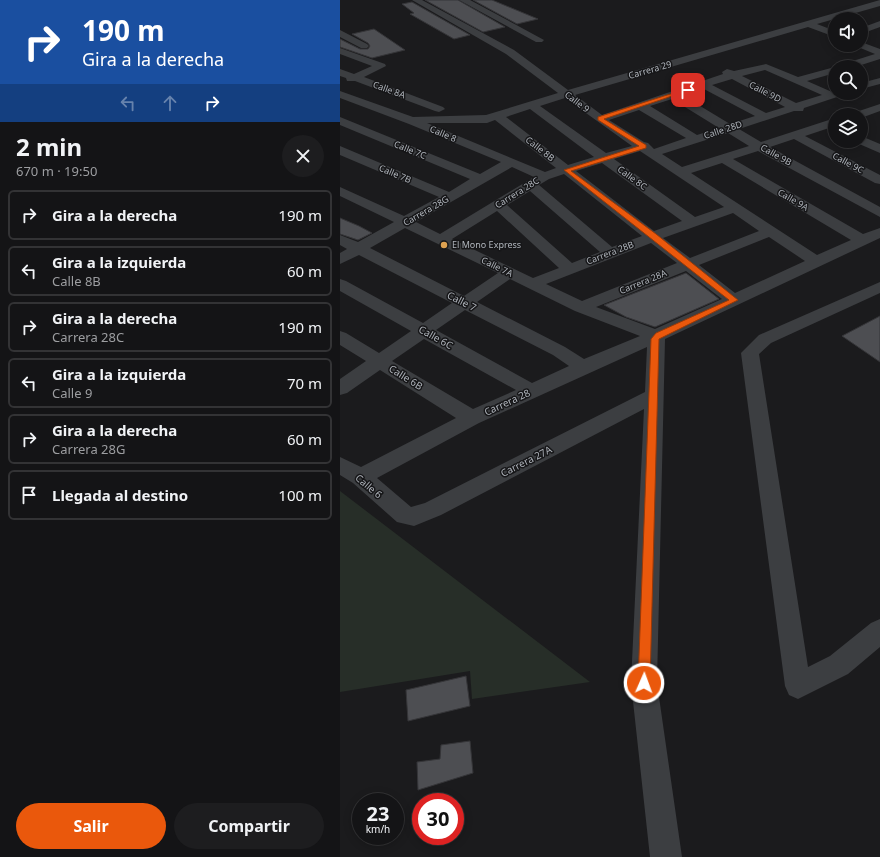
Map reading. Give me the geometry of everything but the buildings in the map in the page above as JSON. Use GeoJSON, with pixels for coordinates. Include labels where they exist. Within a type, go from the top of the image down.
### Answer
{"type":"FeatureCollection","features":[{"type":"Feature","properties":{"kind":"street","name":"Calle 9"},"geometry":{"type":"LineString","coordinates":[[416,0],[510,52],[600,118],[734,208],[771,231],[815,262]]}},
{"type":"Feature","properties":{"kind":"street"},"geometry":{"type":"LineString","coordinates":[[463,0],[539,40]]}},
{"type":"Feature","properties":{"kind":"street","name":"Carrera 29"},"geometry":{"type":"LineString","coordinates":[[415,120],[478,120],[497,116],[567,94],[880,3]]}},
{"type":"Feature","properties":{"kind":"street"},"geometry":{"type":"LineString","coordinates":[[812,23],[828,27]]}},
{"type":"Feature","properties":{"kind":"street"},"geometry":{"type":"LineString","coordinates":[[812,23],[828,31]]}},
{"type":"Feature","properties":{"kind":"street"},"geometry":{"type":"LineString","coordinates":[[868,28],[880,25]]}},
{"type":"Feature","properties":{"kind":"street"},"geometry":{"type":"LineString","coordinates":[[340,33],[364,46]]}},
{"type":"Feature","properties":{"kind":"street"},"geometry":{"type":"LineString","coordinates":[[868,42],[880,47]]}},
{"type":"Feature","properties":{"kind":"street"},"geometry":{"type":"LineString","coordinates":[[868,47],[880,53]]}},
{"type":"Feature","properties":{"kind":"street"},"geometry":{"type":"LineString","coordinates":[[340,51],[381,66],[340,84]]}},
{"type":"Feature","properties":{"kind":"street","name":"Calle 9D"},"geometry":{"type":"LineString","coordinates":[[696,56],[828,123]]}},
{"type":"Feature","properties":{"kind":"street"},"geometry":{"type":"LineString","coordinates":[[867,60],[880,56]]}},
{"type":"Feature","properties":{"kind":"street"},"geometry":{"type":"LineString","coordinates":[[600,118],[641,106],[702,84],[766,67],[828,92]]}},
{"type":"Feature","properties":{"kind":"street","name":"Calle 8A"},"geometry":{"type":"LineString","coordinates":[[340,72],[439,109]]}},
{"type":"Feature","properties":{"kind":"street"},"geometry":{"type":"LineString","coordinates":[[798,80],[828,72]]}},
{"type":"Feature","properties":{"kind":"street"},"geometry":{"type":"LineString","coordinates":[[868,84],[880,81]]}},
{"type":"Feature","properties":{"kind":"street"},"geometry":{"type":"LineString","coordinates":[[702,84],[763,116]]}},
{"type":"Feature","properties":{"kind":"street","name":"Calle 8"},"geometry":{"type":"LineString","coordinates":[[340,94],[415,120],[544,176]]}},
{"type":"Feature","properties":{"kind":"street","name":"Calle 9B"},"geometry":{"type":"LineString","coordinates":[[673,95],[760,147],[880,213]]}},
{"type":"Feature","properties":{"kind":"street","name":"Calle 28D"},"geometry":{"type":"LineString","coordinates":[[648,149],[696,139],[828,96]]}},
{"type":"Feature","properties":{"kind":"street","name":"Calle 8C"},"geometry":{"type":"LineString","coordinates":[[531,105],[694,222]]}},
{"type":"Feature","properties":{"kind":"street"},"geometry":{"type":"LineString","coordinates":[[641,106],[696,139]]}},
{"type":"Feature","properties":{"kind":"street"},"geometry":{"type":"LineString","coordinates":[[868,111],[880,107]]}},
{"type":"Feature","properties":{"kind":"street","name":"Carrera 29"},"geometry":{"type":"LineString","coordinates":[[342,153],[439,109]]}},
{"type":"Feature","properties":{"kind":"street","name":"Calle 8B"},"geometry":{"type":"LineString","coordinates":[[497,116],[654,236],[734,300]]}},
{"type":"Feature","properties":{"kind":"street"},"geometry":{"type":"LineString","coordinates":[[868,116],[880,120]]}},
{"type":"Feature","properties":{"kind":"street","name":"Calle 7C"},"geometry":{"type":"LineString","coordinates":[[340,121],[481,179]]}},
{"type":"Feature","properties":{"kind":"street"},"geometry":{"type":"LineString","coordinates":[[681,172],[795,135],[828,126]]}},
{"type":"Feature","properties":{"kind":"street","name":"Calle 9C"},"geometry":{"type":"LineString","coordinates":[[795,135],[880,180]]}},
{"type":"Feature","properties":{"kind":"street"},"geometry":{"type":"LineString","coordinates":[[868,143],[880,149]]}},
{"type":"Feature","properties":{"kind":"street","name":"Carrera 28C"},"geometry":{"type":"LineString","coordinates":[[442,239],[544,176],[604,158],[648,149]]}},
{"type":"Feature","properties":{"kind":"street","name":"Calle 7B"},"geometry":{"type":"LineString","coordinates":[[342,153],[450,197]]}},
{"type":"Feature","properties":{"kind":"street","name":"Calle 9A"},"geometry":{"type":"LineString","coordinates":[[724,159],[862,240]]}},
{"type":"Feature","properties":{"kind":"street","name":"Carrera 28G"},"geometry":{"type":"LineString","coordinates":[[340,259],[511,162]]}},
{"type":"Feature","properties":{"kind":"street"},"geometry":{"type":"LineString","coordinates":[[531,185],[610,253]]}},
{"type":"Feature","properties":{"kind":"street","name":"Calle 7A"},"geometry":{"type":"LineString","coordinates":[[340,191],[581,307],[656,336]]}},
{"type":"Feature","properties":{"kind":"street"},"geometry":{"type":"LineString","coordinates":[[499,205],[569,268]]}},
{"type":"Feature","properties":{"kind":"street","name":"Carrera 28B"},"geometry":{"type":"LineString","coordinates":[[532,284],[569,268],[654,236],[734,208]]}},
{"type":"Feature","properties":{"kind":"street","name":"Carrera 28A"},"geometry":{"type":"LineString","coordinates":[[581,307],[771,231]]}},
{"type":"Feature","properties":{"kind":"street","name":"Carrera 28"},"geometry":{"type":"LineString","coordinates":[[361,477],[472,418],[583,367],[656,336],[880,232]]}},
{"type":"Feature","properties":{"kind":"street","name":"Calle 7"},"geometry":{"type":"LineString","coordinates":[[340,239],[559,351],[583,367]]}},
{"type":"Feature","properties":{"kind":"street"},"geometry":{"type":"LineString","coordinates":[[340,388],[381,362],[508,273]]}},
{"type":"Feature","properties":{"kind":"street","name":"Calle 6C"},"geometry":{"type":"LineString","coordinates":[[340,284],[532,391]]}},
{"type":"Feature","properties":{"kind":"street"},"geometry":{"type":"LineString","coordinates":[[880,287],[766,339],[750,352],[798,686],[838,665],[880,631]]}},
{"type":"Feature","properties":{"kind":"street","name":"Calle 6B"},"geometry":{"type":"LineString","coordinates":[[340,336],[472,418]]}},
{"type":"Feature","properties":{"kind":"street"},"geometry":{"type":"LineString","coordinates":[[656,336],[644,683],[666,857]]}},
{"type":"Feature","properties":{"kind":"street","name":"Carrera 27A"},"geometry":{"type":"LineString","coordinates":[[396,510],[409,517],[424,513],[654,394]]}},
{"type":"Feature","properties":{"kind":"street","name":"Calle 6"},"geometry":{"type":"LineString","coordinates":[[340,465],[361,477],[396,510]]}},
{"type":"Feature","properties":{"kind":"shaded area"},"geometry":{"type":"Polygon","coordinates":[[[340,491],[590,682],[472,699],[470,671],[340,692],[340,491]]]}},
{"type":"Feature","properties":{"kind":"place","name":"El Mono Express"},"geometry":{"type":"Point","coordinates":[444,245]}},
{"type":"Feature","properties":{"kind":"route"},"geometry":{"type":"LineString","coordinates":[[644,683],[656,336],[734,300],[654,236],[566,170],[644,146],[600,118],[688,90]]}}]}
